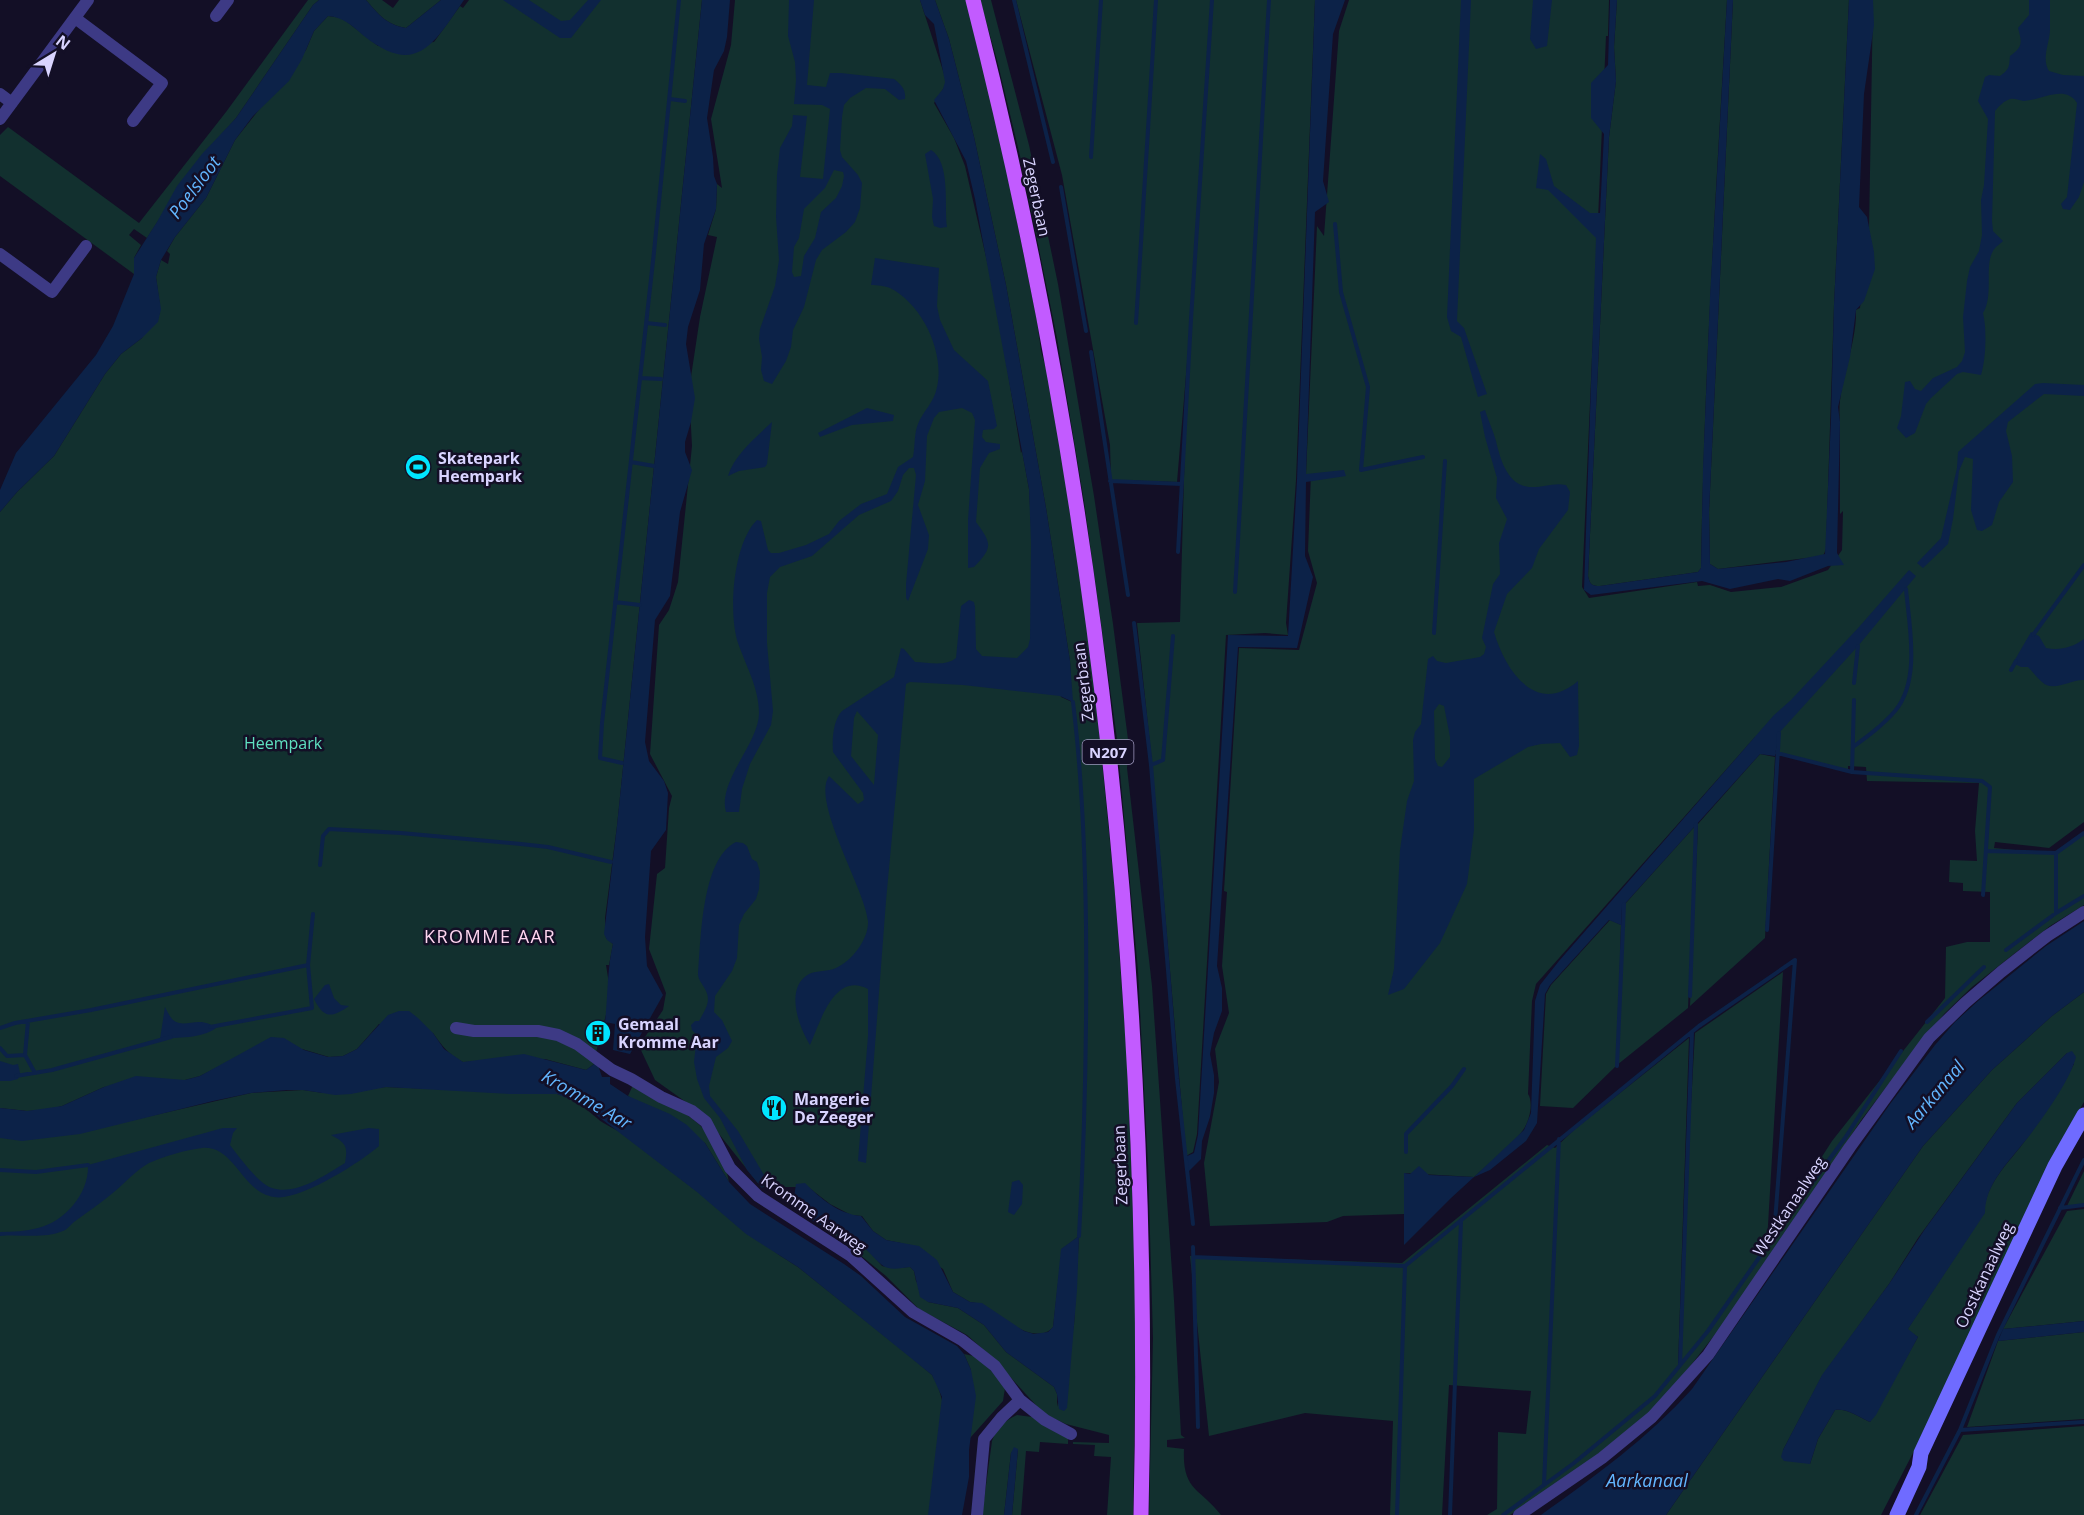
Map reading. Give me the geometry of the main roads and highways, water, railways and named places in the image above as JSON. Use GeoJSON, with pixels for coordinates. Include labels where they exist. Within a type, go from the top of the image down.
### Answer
{"type":"FeatureCollection","features":[{"type":"Feature","properties":{"kind":"main road","name":"Zegerbaan"},"geometry":{"type":"LineString","coordinates":[[973,0],[1018,195],[1050,353],[1081,535],[1106,730],[1128,956],[1138,1149],[1142,1341],[1141,1515]]}},
{"type":"Feature","properties":{"kind":"main road","name":"Oostkanaalweg"},"geometry":{"type":"LineString","coordinates":[[1897,1515],[1919,1467],[1921,1453],[2055,1166],[2084,1115]]}},
{"type":"Feature","properties":{"kind":"main road","name":"Oostkanaalweg"},"geometry":{"type":"LineString","coordinates":[[1886,1515],[1912,1463],[1921,1453]]}},
{"type":"Feature","properties":{"kind":"water","name":"Poelsloot"},"geometry":{"type":"Polygon","coordinates":[[[319,0],[366,0],[388,22],[406,28],[441,0],[464,0],[433,41],[423,50],[411,54],[398,54],[382,48],[339,18],[328,16],[314,31],[289,81],[253,116],[235,140],[206,198],[175,237],[161,260],[156,277],[161,309],[158,322],[121,354],[105,374],[54,456],[0,512],[0,490],[16,453],[96,355],[113,326],[134,274],[134,258],[177,186],[202,154],[236,118],[313,5],[319,0]]]}},
{"type":"Feature","properties":{"kind":"water"},"geometry":{"type":"Polygon","coordinates":[[[503,0],[529,0],[561,21],[570,20],[588,0],[601,0],[571,38],[560,38],[503,0]]]}},
{"type":"Feature","properties":{"kind":"water"},"geometry":{"type":"Polygon","coordinates":[[[702,0],[730,0],[727,37],[724,51],[714,70],[707,118],[717,184],[716,209],[704,244],[700,290],[688,327],[686,344],[695,398],[685,442],[685,452],[692,470],[680,512],[670,596],[655,620],[645,742],[649,761],[664,781],[668,793],[666,830],[651,851],[645,937],[647,966],[663,995],[630,1054],[613,1050],[615,1024],[605,1022],[613,944],[604,934],[702,0]]]}},
{"type":"Feature","properties":{"kind":"water"},"geometry":{"type":"Polygon","coordinates":[[[789,0],[814,0],[807,85],[826,87],[830,73],[894,79],[903,88],[905,99],[899,100],[885,89],[866,88],[850,98],[844,105],[840,150],[842,157],[862,183],[860,208],[855,222],[846,232],[822,250],[816,260],[804,307],[793,330],[791,347],[786,361],[772,384],[764,381],[759,339],[760,329],[775,286],[779,260],[776,217],[780,148],[792,126],[793,115],[807,116],[800,177],[823,179],[830,109],[822,105],[794,104],[795,62],[788,36],[789,0]],[[834,170],[825,188],[804,209],[799,238],[794,247],[792,272],[794,277],[801,276],[804,256],[815,238],[821,212],[836,198],[842,186],[843,172],[834,170]]]}},
{"type":"Feature","properties":{"kind":"water"},"geometry":{"type":"Polygon","coordinates":[[[920,0],[935,0],[949,39],[974,137],[1006,285],[1046,508],[1070,661],[1073,702],[1060,696],[963,685],[910,682],[906,684],[886,901],[866,1163],[858,1161],[868,1036],[868,989],[856,985],[846,987],[837,993],[824,1013],[810,1045],[798,1018],[795,998],[801,980],[809,974],[833,969],[848,960],[863,942],[868,928],[865,907],[827,805],[825,788],[829,776],[858,804],[864,800],[863,793],[833,752],[835,725],[842,711],[894,677],[901,648],[915,662],[942,663],[956,658],[961,606],[969,600],[974,602],[976,649],[982,656],[1017,658],[1028,647],[1030,639],[1029,489],[966,161],[934,100],[943,89],[945,82],[934,24],[925,15],[920,0]],[[857,711],[854,718],[851,756],[874,785],[878,735],[857,711]]]}},
{"type":"Feature","properties":{"kind":"water"},"geometry":{"type":"Polygon","coordinates":[[[1315,0],[1345,0],[1333,34],[1323,181],[1329,202],[1315,212],[1306,474],[1344,470],[1346,476],[1306,482],[1305,556],[1313,577],[1297,648],[1238,647],[1217,966],[1222,988],[1222,1011],[1210,1054],[1214,1075],[1214,1093],[1210,1117],[1202,1141],[1201,1159],[1187,1173],[1185,1157],[1194,1153],[1198,1135],[1228,635],[1288,636],[1297,480],[1315,0]]]}},
{"type":"Feature","properties":{"kind":"water"},"geometry":{"type":"Polygon","coordinates":[[[1461,0],[1471,0],[1457,321],[1464,328],[1487,394],[1478,397],[1461,337],[1451,331],[1447,317],[1461,0]]]}},
{"type":"Feature","properties":{"kind":"water"},"geometry":{"type":"Polygon","coordinates":[[[1533,0],[1552,0],[1547,46],[1536,49],[1530,39],[1533,0]]]}},
{"type":"Feature","properties":{"kind":"water"},"geometry":{"type":"Polygon","coordinates":[[[1610,0],[1617,0],[1614,47],[1616,81],[1609,137],[1588,576],[1591,584],[1595,586],[1698,572],[1701,568],[1710,297],[1727,0],[1733,0],[1709,512],[1710,564],[1718,569],[1786,562],[1825,554],[1849,0],[1873,0],[1874,25],[1864,94],[1859,207],[1867,217],[1875,269],[1864,301],[1856,310],[1850,357],[1838,407],[1840,422],[1837,553],[1844,565],[1828,566],[1790,581],[1778,579],[1730,589],[1702,581],[1591,595],[1584,590],[1596,238],[1548,190],[1536,188],[1540,154],[1546,159],[1554,186],[1590,213],[1600,213],[1604,134],[1591,118],[1591,83],[1608,65],[1610,0]]]}},
{"type":"Feature","properties":{"kind":"water"},"geometry":{"type":"Polygon","coordinates":[[[2029,0],[2050,0],[2050,34],[2046,56],[2049,71],[2063,75],[2084,76],[2084,182],[2079,197],[2070,210],[2063,209],[2061,204],[2067,197],[2077,103],[2072,97],[2053,94],[2024,101],[2010,99],[1995,111],[1992,221],[1993,231],[2003,241],[1990,257],[1988,298],[1983,313],[1985,344],[1981,375],[1963,372],[1957,374],[1926,404],[1915,433],[1906,438],[1897,428],[1901,416],[1905,382],[1910,381],[1915,389],[1921,391],[1933,378],[1957,367],[1965,352],[1963,317],[1967,281],[1970,267],[1979,251],[1982,235],[1981,200],[1988,119],[1978,101],[1985,77],[2003,74],[2008,67],[2010,56],[2019,47],[2021,41],[2018,28],[2029,15],[2029,0]]]}},
{"type":"Feature","properties":{"kind":"water"},"geometry":{"type":"Polygon","coordinates":[[[931,150],[942,164],[947,227],[934,226],[932,217],[933,199],[925,154],[931,150]]]}},
{"type":"Feature","properties":{"kind":"water"},"geometry":{"type":"Polygon","coordinates":[[[875,258],[939,268],[937,306],[940,320],[954,350],[988,381],[997,426],[994,429],[983,430],[982,437],[986,442],[1000,444],[1000,449],[989,453],[980,468],[976,522],[987,541],[987,550],[974,567],[968,568],[968,520],[975,420],[972,413],[962,408],[939,412],[927,436],[925,481],[918,505],[929,535],[928,549],[908,601],[906,584],[916,475],[914,468],[909,468],[903,475],[898,491],[891,501],[859,515],[812,556],[780,567],[770,577],[767,593],[767,643],[773,711],[771,725],[750,764],[742,789],[739,812],[726,812],[727,788],[753,737],[759,713],[754,686],[738,643],[733,614],[738,561],[749,531],[757,520],[761,521],[768,550],[771,553],[779,553],[806,545],[829,534],[839,521],[861,504],[887,494],[898,467],[913,457],[915,436],[920,419],[936,393],[939,373],[938,359],[928,330],[921,317],[902,295],[888,287],[871,285],[875,258]]]}},
{"type":"Feature","properties":{"kind":"water"},"geometry":{"type":"Polygon","coordinates":[[[2035,384],[2084,385],[2084,396],[2044,394],[2008,422],[2006,431],[2012,456],[2013,482],[1999,502],[1992,525],[1982,531],[1977,530],[1971,510],[1973,459],[1965,457],[1959,471],[1948,544],[1923,568],[1917,563],[1941,538],[1957,468],[1958,452],[2035,384]]]}},
{"type":"Feature","properties":{"kind":"water"},"geometry":{"type":"Polygon","coordinates":[[[867,408],[894,415],[893,421],[852,425],[820,437],[818,433],[867,408]]]}},
{"type":"Feature","properties":{"kind":"water"},"geometry":{"type":"Polygon","coordinates":[[[1485,410],[1502,462],[1515,481],[1529,487],[1566,485],[1570,492],[1568,510],[1539,549],[1532,568],[1507,594],[1494,632],[1514,674],[1536,691],[1549,694],[1563,691],[1578,681],[1579,746],[1577,755],[1570,757],[1560,743],[1528,747],[1474,779],[1474,830],[1467,884],[1440,943],[1404,989],[1388,995],[1394,969],[1400,850],[1407,801],[1414,781],[1413,740],[1421,724],[1428,659],[1433,656],[1437,661],[1446,663],[1480,657],[1484,654],[1486,647],[1482,638],[1493,584],[1500,574],[1499,543],[1507,519],[1496,498],[1497,478],[1480,412],[1485,410]],[[1439,704],[1434,711],[1435,759],[1438,766],[1442,767],[1450,757],[1450,737],[1444,706],[1439,704]]]}},
{"type":"Feature","properties":{"kind":"water"},"geometry":{"type":"Polygon","coordinates":[[[772,422],[765,467],[739,471],[728,476],[740,454],[772,422]]]}},
{"type":"Feature","properties":{"kind":"water"},"geometry":{"type":"Polygon","coordinates":[[[1909,570],[1916,576],[1858,646],[1779,733],[1775,756],[1760,754],[1622,907],[1621,925],[1609,920],[1550,985],[1545,994],[1537,1123],[1526,1141],[1490,1170],[1474,1177],[1524,1130],[1531,1113],[1535,1001],[1540,985],[1774,715],[1791,700],[1859,627],[1909,570]]]}},
{"type":"Feature","properties":{"kind":"water"},"geometry":{"type":"Polygon","coordinates":[[[2031,632],[2039,636],[2046,648],[2051,649],[2066,648],[2084,639],[2084,680],[2057,686],[2046,685],[2028,667],[2021,667],[2013,663],[2031,632]]]}},
{"type":"Feature","properties":{"kind":"water"},"geometry":{"type":"Polygon","coordinates":[[[736,842],[747,846],[752,859],[757,862],[760,872],[759,889],[756,899],[744,914],[739,925],[737,958],[732,971],[715,996],[714,1012],[722,1020],[732,1041],[728,1048],[716,1057],[709,1086],[710,1096],[738,1131],[764,1175],[765,1183],[762,1188],[747,1170],[720,1118],[704,1098],[694,1062],[697,1035],[691,1025],[699,1021],[708,1001],[707,993],[698,975],[702,922],[709,883],[724,851],[736,842]]]}},
{"type":"Feature","properties":{"kind":"water","name":"Aarkanaal"},"geometry":{"type":"Polygon","coordinates":[[[2084,921],[2084,992],[2052,1016],[1992,1070],[1923,1146],[1666,1515],[1541,1515],[1639,1440],[1692,1389],[1890,1104],[1955,1022],[2046,946],[2084,921]]]}},
{"type":"Feature","properties":{"kind":"water"},"geometry":{"type":"Polygon","coordinates":[[[329,984],[334,998],[341,1005],[349,1006],[338,1013],[325,1013],[314,999],[325,985],[329,984]]]}},
{"type":"Feature","properties":{"kind":"water"},"geometry":{"type":"Polygon","coordinates":[[[165,1007],[172,1019],[178,1023],[204,1022],[216,1028],[196,1036],[160,1039],[165,1007]]]}},
{"type":"Feature","properties":{"kind":"water","name":"Kromme Aar"},"geometry":{"type":"Polygon","coordinates":[[[399,1011],[409,1011],[418,1018],[433,1033],[444,1049],[463,1062],[524,1054],[586,1070],[597,1062],[602,1077],[610,1077],[610,1084],[628,1096],[670,1114],[687,1125],[705,1143],[729,1182],[750,1204],[861,1276],[905,1317],[957,1346],[964,1354],[971,1370],[976,1396],[969,1450],[969,1477],[962,1515],[928,1515],[942,1397],[932,1375],[798,1267],[746,1234],[697,1192],[582,1104],[557,1094],[510,1094],[386,1087],[335,1095],[287,1090],[251,1093],[213,1101],[80,1134],[22,1141],[0,1138],[0,1108],[27,1111],[62,1106],[104,1087],[136,1076],[185,1080],[200,1076],[271,1037],[284,1038],[304,1050],[328,1057],[343,1056],[357,1049],[388,1015],[399,1011]]]}},
{"type":"Feature","properties":{"kind":"water"},"geometry":{"type":"Polygon","coordinates":[[[2072,1051],[2076,1057],[2061,1089],[2039,1123],[1993,1183],[1986,1202],[1985,1213],[1908,1329],[1918,1337],[1876,1415],[1870,1422],[1848,1412],[1835,1410],[1818,1439],[1810,1464],[1784,1461],[1781,1457],[1783,1450],[1822,1375],[2017,1103],[2067,1053],[2072,1051]]]}},
{"type":"Feature","properties":{"kind":"water"},"geometry":{"type":"Polygon","coordinates":[[[0,1061],[13,1065],[18,1064],[20,1073],[18,1079],[0,1081],[0,1061]]]}},
{"type":"Feature","properties":{"kind":"water"},"geometry":{"type":"Polygon","coordinates":[[[223,1128],[237,1128],[230,1145],[261,1181],[272,1188],[281,1190],[310,1183],[345,1163],[345,1146],[331,1135],[369,1128],[379,1129],[379,1146],[329,1179],[285,1197],[274,1197],[253,1187],[231,1161],[213,1149],[202,1148],[182,1152],[144,1166],[63,1231],[40,1236],[0,1236],[0,1232],[38,1228],[58,1219],[74,1204],[85,1186],[88,1165],[223,1128]]]}},
{"type":"Feature","properties":{"kind":"water"},"geometry":{"type":"Polygon","coordinates":[[[1419,1166],[1429,1175],[1474,1177],[1404,1245],[1404,1173],[1410,1174],[1419,1166]]]}},
{"type":"Feature","properties":{"kind":"water"},"geometry":{"type":"Polygon","coordinates":[[[1019,1180],[1023,1185],[1022,1204],[1014,1215],[1008,1212],[1012,1182],[1019,1180]]]}},
{"type":"Feature","properties":{"kind":"water"},"geometry":{"type":"Polygon","coordinates":[[[805,1183],[831,1205],[853,1215],[861,1216],[873,1231],[886,1240],[919,1246],[937,1260],[953,1292],[970,1302],[982,1303],[1024,1331],[1034,1334],[1048,1332],[1053,1327],[1061,1249],[1079,1236],[1067,1408],[1064,1411],[1059,1409],[1054,1387],[1006,1352],[984,1325],[958,1308],[928,1302],[920,1297],[914,1271],[910,1267],[895,1269],[885,1267],[861,1245],[815,1222],[799,1211],[793,1204],[796,1184],[805,1183]]]}},
{"type":"Feature","properties":{"kind":"water"},"geometry":{"type":"Polygon","coordinates":[[[2084,1321],[2084,1332],[1998,1341],[2003,1329],[2084,1321]]]}},
{"type":"Feature","properties":{"kind":"water"},"geometry":{"type":"Polygon","coordinates":[[[1014,1447],[1018,1449],[1012,1515],[1004,1515],[1011,1453],[1014,1447]]]}},
{"type":"Feature","properties":{"kind":"waterway"},"geometry":{"type":"LineString","coordinates":[[622,763],[600,758],[602,723],[654,252],[679,0]]}},
{"type":"Feature","properties":{"kind":"waterway"},"geometry":{"type":"LineString","coordinates":[[1014,0],[1053,162]]}},
{"type":"Feature","properties":{"kind":"waterway"},"geometry":{"type":"LineString","coordinates":[[1091,157],[1101,0]]}},
{"type":"Feature","properties":{"kind":"waterway"},"geometry":{"type":"LineString","coordinates":[[1136,323],[1156,0]]}},
{"type":"Feature","properties":{"kind":"waterway"},"geometry":{"type":"LineString","coordinates":[[1178,552],[1212,0]]}},
{"type":"Feature","properties":{"kind":"waterway"},"geometry":{"type":"LineString","coordinates":[[1235,592],[1269,0]]}},
{"type":"Feature","properties":{"kind":"waterway"},"geometry":{"type":"LineString","coordinates":[[670,99],[685,101]]}},
{"type":"Feature","properties":{"kind":"waterway"},"geometry":{"type":"LineString","coordinates":[[1061,187],[1086,331]]}},
{"type":"Feature","properties":{"kind":"waterway"},"geometry":{"type":"LineString","coordinates":[[1335,224],[1341,292],[1368,387],[1361,470],[1423,457]]}},
{"type":"Feature","properties":{"kind":"waterway"},"geometry":{"type":"LineString","coordinates":[[646,323],[665,325]]}},
{"type":"Feature","properties":{"kind":"waterway"},"geometry":{"type":"LineString","coordinates":[[1091,352],[1128,595]]}},
{"type":"Feature","properties":{"kind":"waterway"},"geometry":{"type":"LineString","coordinates":[[640,378],[661,379]]}},
{"type":"Feature","properties":{"kind":"waterway"},"geometry":{"type":"LineString","coordinates":[[1434,633],[1445,461]]}},
{"type":"Feature","properties":{"kind":"waterway"},"geometry":{"type":"LineString","coordinates":[[631,462],[654,466]]}},
{"type":"Feature","properties":{"kind":"waterway"},"geometry":{"type":"LineString","coordinates":[[1110,481],[1182,484]]}},
{"type":"Feature","properties":{"kind":"waterway"},"geometry":{"type":"LineString","coordinates":[[2033,635],[2084,565]]}},
{"type":"Feature","properties":{"kind":"waterway"},"geometry":{"type":"LineString","coordinates":[[1853,747],[1895,711],[1908,684],[1911,668],[1911,635],[1906,589]]}},
{"type":"Feature","properties":{"kind":"waterway"},"geometry":{"type":"LineString","coordinates":[[615,602],[640,605]]}},
{"type":"Feature","properties":{"kind":"waterway"},"geometry":{"type":"LineString","coordinates":[[1134,623],[1151,765],[1177,1079],[1193,1224]]}},
{"type":"Feature","properties":{"kind":"waterway"},"geometry":{"type":"LineString","coordinates":[[1151,765],[1163,760],[1173,636]]}},
{"type":"Feature","properties":{"kind":"waterway"},"geometry":{"type":"LineString","coordinates":[[1854,683],[1858,646]]}},
{"type":"Feature","properties":{"kind":"waterway"},"geometry":{"type":"LineString","coordinates":[[2011,670],[2016,661]]}},
{"type":"Feature","properties":{"kind":"waterway"},"geometry":{"type":"LineString","coordinates":[[1852,772],[1854,700]]}},
{"type":"Feature","properties":{"kind":"waterway"},"geometry":{"type":"LineString","coordinates":[[1073,702],[1079,758],[1086,925],[1085,1080],[1079,1236]]}},
{"type":"Feature","properties":{"kind":"waterway"},"geometry":{"type":"LineString","coordinates":[[1767,930],[1779,733]]}},
{"type":"Feature","properties":{"kind":"waterway"},"geometry":{"type":"LineString","coordinates":[[1777,753],[1852,772],[1982,781],[1990,787],[1983,895]]}},
{"type":"Feature","properties":{"kind":"waterway"},"geometry":{"type":"LineString","coordinates":[[1690,996],[1696,824]]}},
{"type":"Feature","properties":{"kind":"waterway"},"geometry":{"type":"LineString","coordinates":[[320,865],[323,836],[329,829],[401,833],[548,847],[611,862]]}},
{"type":"Feature","properties":{"kind":"waterway"},"geometry":{"type":"LineString","coordinates":[[1986,851],[2056,853],[2084,833]]}},
{"type":"Feature","properties":{"kind":"waterway"},"geometry":{"type":"LineString","coordinates":[[2056,853],[2056,913]]}},
{"type":"Feature","properties":{"kind":"waterway"},"geometry":{"type":"LineString","coordinates":[[2006,950],[2056,913],[2084,896]]}},
{"type":"Feature","properties":{"kind":"waterway"},"geometry":{"type":"LineString","coordinates":[[1617,1066],[1624,904]]}},
{"type":"Feature","properties":{"kind":"waterway"},"geometry":{"type":"LineString","coordinates":[[0,1028],[15,1023],[91,1010],[308,965],[313,914]]}},
{"type":"Feature","properties":{"kind":"waterway"},"geometry":{"type":"LineString","coordinates":[[1405,1266],[1699,1026],[1795,960],[1775,1222]]}},
{"type":"Feature","properties":{"kind":"waterway"},"geometry":{"type":"LineString","coordinates":[[210,1027],[312,1008],[308,965]]}},
{"type":"Feature","properties":{"kind":"waterway"},"geometry":{"type":"LineString","coordinates":[[1927,1022],[1984,967]]}},
{"type":"Feature","properties":{"kind":"waterway"},"geometry":{"type":"LineString","coordinates":[[28,1021],[25,1055],[35,1073]]}},
{"type":"Feature","properties":{"kind":"waterway"},"geometry":{"type":"LineString","coordinates":[[1680,1365],[1692,1032]]}},
{"type":"Feature","properties":{"kind":"waterway"},"geometry":{"type":"LineString","coordinates":[[16,1076],[52,1070],[171,1037]]}},
{"type":"Feature","properties":{"kind":"waterway"},"geometry":{"type":"LineString","coordinates":[[0,1048],[7,1056],[25,1055]]}},
{"type":"Feature","properties":{"kind":"waterway"},"geometry":{"type":"LineString","coordinates":[[1787,1217],[1845,1138],[1901,1051]]}},
{"type":"Feature","properties":{"kind":"waterway"},"geometry":{"type":"LineString","coordinates":[[1406,1152],[1406,1134],[1452,1086],[1464,1069]]}},
{"type":"Feature","properties":{"kind":"waterway"},"geometry":{"type":"LineString","coordinates":[[1544,1484],[1559,1139]]}},
{"type":"Feature","properties":{"kind":"waterway"},"geometry":{"type":"LineString","coordinates":[[1916,1515],[1960,1430],[1998,1335],[2084,1160]]}},
{"type":"Feature","properties":{"kind":"waterway"},"geometry":{"type":"LineString","coordinates":[[0,1170],[36,1172],[88,1165]]}},
{"type":"Feature","properties":{"kind":"waterway"},"geometry":{"type":"LineString","coordinates":[[2060,1208],[2084,1205]]}},
{"type":"Feature","properties":{"kind":"waterway"},"geometry":{"type":"LineString","coordinates":[[1450,1515],[1461,1221]]}},
{"type":"Feature","properties":{"kind":"waterway"},"geometry":{"type":"LineString","coordinates":[[1193,1247],[1198,1427]]}},
{"type":"Feature","properties":{"kind":"waterway"},"geometry":{"type":"LineString","coordinates":[[1503,1515],[1574,1463],[1655,1396],[1708,1331],[1763,1252]]}},
{"type":"Feature","properties":{"kind":"waterway"},"geometry":{"type":"LineString","coordinates":[[1193,1257],[1405,1266],[1397,1515]]}},
{"type":"Feature","properties":{"kind":"waterway"},"geometry":{"type":"LineString","coordinates":[[1960,1430],[2084,1422]]}},
{"type":"Feature","properties":{"kind":"place","name":"Skatepark Heempark"},"geometry":{"type":"Point","coordinates":[418,467]}},
{"type":"Feature","properties":{"kind":"place","name":"Gemaal Kromme Aar"},"geometry":{"type":"Point","coordinates":[598,1033]}},
{"type":"Feature","properties":{"kind":"place","name":"Mangerie De Zeeger"},"geometry":{"type":"Point","coordinates":[774,1108]}},
{"type":"Feature","properties":{"kind":"district","name":"KROMME AAR"},"geometry":{"type":"Point","coordinates":[490,936]}},
{"type":"Feature","properties":{"kind":"park label","name":"Heempark"},"geometry":{"type":"Point","coordinates":[283,743]}}]}
